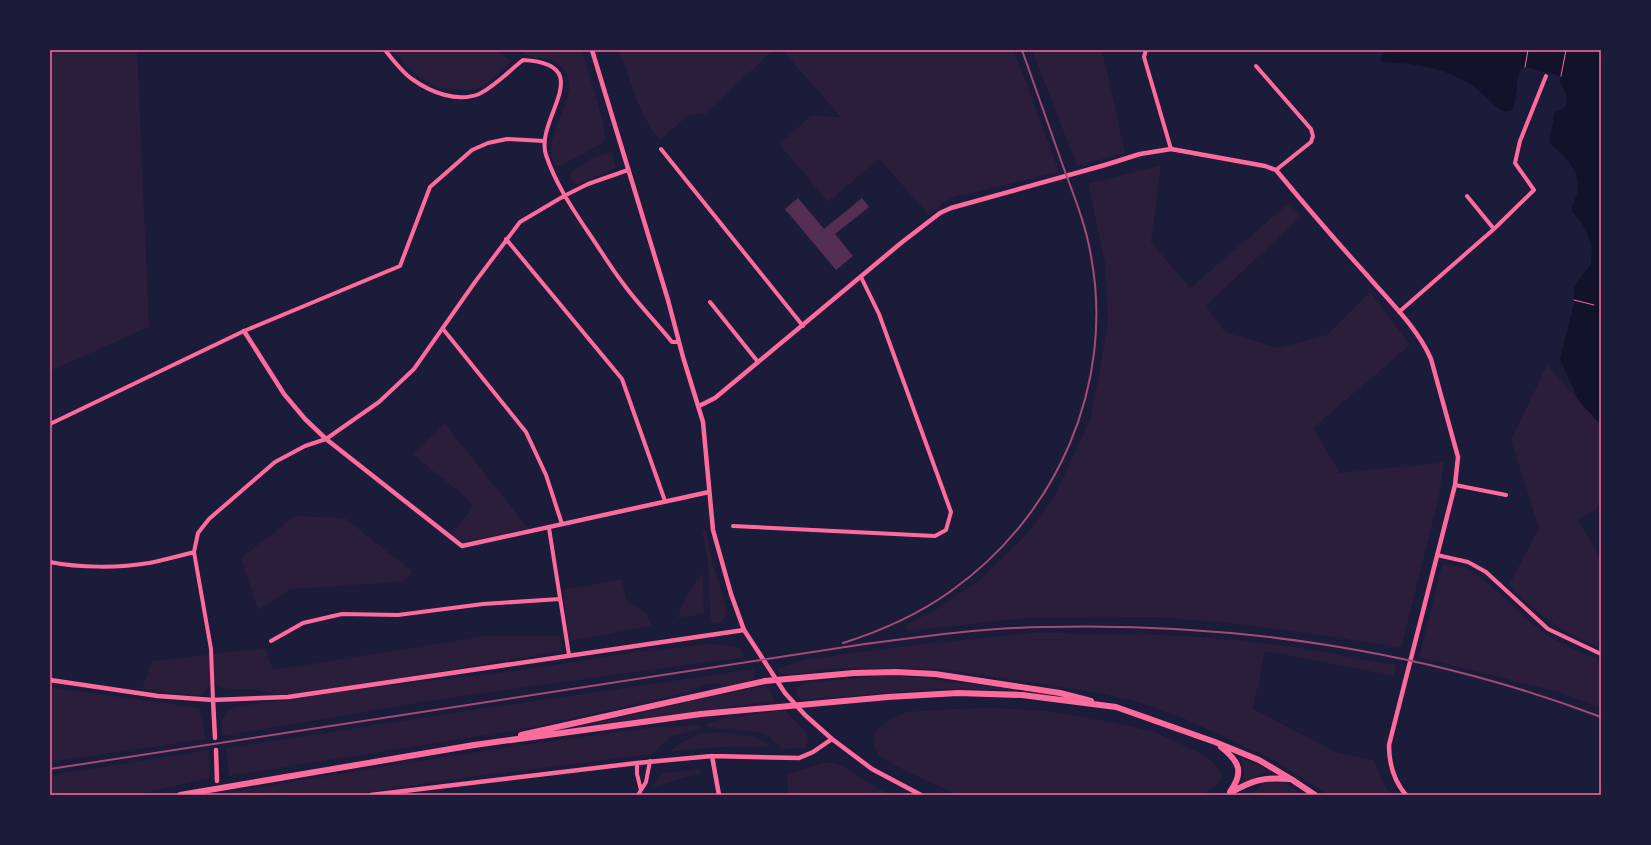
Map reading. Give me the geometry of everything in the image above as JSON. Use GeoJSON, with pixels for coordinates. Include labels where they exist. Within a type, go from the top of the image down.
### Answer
{"type":"FeatureCollection","features":[{"type":"Feature","properties":{"kind":"highway"},"geometry":{"type":"LineString","coordinates":[[474,745],[774,677],[896,672],[935,674],[1060,693],[1116,707],[1215,742],[1259,760],[1315,795]]}},
{"type":"Feature","properties":{"kind":"highway"},"geometry":{"type":"LineString","coordinates":[[180,795],[474,745],[702,714],[888,697],[958,694],[1022,695],[1116,707]]}},
{"type":"Feature","properties":{"kind":"highway"},"geometry":{"type":"LineString","coordinates":[[1215,742],[1228,752],[1236,762],[1239,772],[1238,781],[1228,794]]}},
{"type":"Feature","properties":{"kind":"highway"},"geometry":{"type":"LineString","coordinates":[[1228,794],[1258,780],[1270,777],[1291,779]]}},
{"type":"Feature","properties":{"kind":"street"},"geometry":{"type":"LineString","coordinates":[[385,50],[411,79],[432,91],[449,96],[462,97],[477,94],[487,89],[523,60],[548,64],[557,71],[561,78],[557,98],[544,141],[545,152],[554,178],[564,196],[622,282],[672,342],[679,342]]}},
{"type":"Feature","properties":{"kind":"street"},"geometry":{"type":"LineString","coordinates":[[592,50],[699,406],[706,442],[709,492],[716,545],[744,630],[785,693],[796,706],[830,738],[872,769],[921,795]]}},
{"type":"Feature","properties":{"kind":"street"},"geometry":{"type":"LineString","coordinates":[[1146,50],[1144,57],[1171,149]]}},
{"type":"Feature","properties":{"kind":"street"},"geometry":{"type":"LineString","coordinates":[[1256,66],[1311,129],[1313,136],[1311,142],[1276,170]]}},
{"type":"Feature","properties":{"kind":"street"},"geometry":{"type":"LineString","coordinates":[[1399,312],[1494,229],[1534,190],[1516,163],[1520,141],[1546,76]]}},
{"type":"Feature","properties":{"kind":"street"},"geometry":{"type":"LineString","coordinates":[[50,424],[244,331],[400,266],[430,187],[472,150],[488,143],[507,139],[544,141]]}},
{"type":"Feature","properties":{"kind":"street"},"geometry":{"type":"LineString","coordinates":[[661,149],[803,326]]}},
{"type":"Feature","properties":{"kind":"street"},"geometry":{"type":"LineString","coordinates":[[699,406],[715,398],[940,213],[951,208],[1140,154],[1171,149],[1265,166],[1276,170],[1322,225],[1399,312],[1425,345],[1431,359],[1458,457],[1454,485],[1389,745],[1389,759],[1392,772],[1406,795]]}},
{"type":"Feature","properties":{"kind":"street"},"geometry":{"type":"LineString","coordinates":[[215,738],[211,648],[194,552],[198,533],[209,519],[275,462],[305,446],[326,439],[379,402],[402,382],[414,369],[506,239],[520,222],[564,196],[588,184],[628,170]]}},
{"type":"Feature","properties":{"kind":"street"},"geometry":{"type":"LineString","coordinates":[[1467,196],[1494,229]]}},
{"type":"Feature","properties":{"kind":"street"},"geometry":{"type":"LineString","coordinates":[[506,239],[622,379],[665,501]]}},
{"type":"Feature","properties":{"kind":"street"},"geometry":{"type":"LineString","coordinates":[[733,526],[935,536],[946,530],[951,512],[879,314],[861,277]]}},
{"type":"Feature","properties":{"kind":"street"},"geometry":{"type":"LineString","coordinates":[[710,302],[758,362]]}},
{"type":"Feature","properties":{"kind":"street"},"geometry":{"type":"LineString","coordinates":[[443,329],[526,432],[546,475],[562,524]]}},
{"type":"Feature","properties":{"kind":"street"},"geometry":{"type":"LineString","coordinates":[[244,331],[284,394],[305,419],[326,439],[462,546],[709,492]]}},
{"type":"Feature","properties":{"kind":"street"},"geometry":{"type":"LineString","coordinates":[[1454,485],[1506,495]]}},
{"type":"Feature","properties":{"kind":"street"},"geometry":{"type":"LineString","coordinates":[[549,528],[569,655]]}},
{"type":"Feature","properties":{"kind":"street"},"geometry":{"type":"LineString","coordinates":[[50,562],[66,566],[120,565],[148,563],[194,552]]}},
{"type":"Feature","properties":{"kind":"street"},"geometry":{"type":"LineString","coordinates":[[1437,555],[1468,562],[1486,572],[1548,629],[1601,654]]}},
{"type":"Feature","properties":{"kind":"street"},"geometry":{"type":"LineString","coordinates":[[271,641],[303,623],[342,614],[398,615],[483,604],[560,599]]}},
{"type":"Feature","properties":{"kind":"street"},"geometry":{"type":"LineString","coordinates":[[50,680],[158,696],[213,700],[288,697],[744,630]]}},
{"type":"Feature","properties":{"kind":"street"},"geometry":{"type":"LineString","coordinates":[[371,795],[637,762],[712,756],[799,758],[814,752],[830,738]]}},
{"type":"Feature","properties":{"kind":"street"},"geometry":{"type":"LineString","coordinates":[[216,750],[217,781]]}},
{"type":"Feature","properties":{"kind":"street"},"geometry":{"type":"LineString","coordinates":[[712,756],[719,795]]}},
{"type":"Feature","properties":{"kind":"street"},"geometry":{"type":"LineString","coordinates":[[638,795],[646,782],[650,761]]}},
{"type":"Feature","properties":{"kind":"street"},"geometry":{"type":"LineString","coordinates":[[637,762],[637,774],[641,790]]}},
{"type":"Feature","properties":{"kind":"path"},"geometry":{"type":"LineString","coordinates":[[1525,67],[1528,50]]}},
{"type":"Feature","properties":{"kind":"path"},"geometry":{"type":"LineString","coordinates":[[1561,76],[1566,50]]}},
{"type":"Feature","properties":{"kind":"path"},"geometry":{"type":"LineString","coordinates":[[1574,300],[1594,305]]}},
{"type":"Feature","properties":{"kind":"shaded area"},"geometry":{"type":"Polygon","coordinates":[[[50,50],[137,50],[149,327],[50,371],[50,50]]]}},
{"type":"Feature","properties":{"kind":"shaded area"},"geometry":{"type":"Polygon","coordinates":[[[392,50],[497,50],[512,61],[493,78],[477,88],[472,90],[448,89],[429,83],[421,78],[392,50]]]}},
{"type":"Feature","properties":{"kind":"shaded area"},"geometry":{"type":"Polygon","coordinates":[[[517,50],[582,50],[604,125],[605,138],[603,143],[560,166],[555,165],[551,147],[569,91],[569,80],[564,70],[555,62],[548,59],[527,55],[517,50]]]}},
{"type":"Feature","properties":{"kind":"shaded area"},"geometry":{"type":"Polygon","coordinates":[[[619,50],[773,50],[705,114],[689,115],[661,139],[650,128],[638,103],[619,50]]]}},
{"type":"Feature","properties":{"kind":"shaded area"},"geometry":{"type":"Polygon","coordinates":[[[782,50],[1014,50],[1059,172],[954,197],[943,203],[929,215],[879,159],[828,202],[779,144],[811,116],[841,117],[782,50]]]}},
{"type":"Feature","properties":{"kind":"shaded area"},"geometry":{"type":"Polygon","coordinates":[[[1032,50],[1102,50],[1125,153],[1077,166],[1032,50]]]}},
{"type":"Feature","properties":{"kind":"shaded area"},"geometry":{"type":"Polygon","coordinates":[[[1387,50],[1601,50],[1601,425],[1579,401],[1560,359],[1574,304],[1574,288],[1591,264],[1592,254],[1588,235],[1582,223],[1572,211],[1578,190],[1573,167],[1559,151],[1549,143],[1555,111],[1564,108],[1567,100],[1565,91],[1560,83],[1561,76],[1525,67],[1521,68],[1514,105],[1512,110],[1504,111],[1498,108],[1476,88],[1451,75],[1425,66],[1382,62],[1380,58],[1387,50]]]}},
{"type":"Feature","properties":{"kind":"shaded area"},"geometry":{"type":"Polygon","coordinates":[[[612,152],[616,168],[577,185],[571,180],[570,173],[592,158],[612,152]]]}},
{"type":"Feature","properties":{"kind":"shaded area"},"geometry":{"type":"Polygon","coordinates":[[[1161,165],[1151,242],[1190,288],[1289,203],[1301,216],[1206,306],[1225,332],[1278,348],[1327,335],[1370,292],[1410,345],[1313,428],[1340,473],[1444,462],[1439,496],[1401,648],[1321,635],[1227,623],[1156,617],[1028,618],[907,631],[905,625],[939,608],[982,578],[1027,534],[1053,499],[1091,418],[1108,320],[1105,262],[1088,184],[1161,165]]]}},
{"type":"Feature","properties":{"kind":"shaded area"},"geometry":{"type":"Polygon","coordinates":[[[1547,365],[1601,425],[1601,506],[1578,520],[1601,559],[1601,649],[1551,622],[1530,606],[1509,585],[1539,528],[1511,440],[1547,365]]]}},
{"type":"Feature","properties":{"kind":"shaded area"},"geometry":{"type":"Polygon","coordinates":[[[445,424],[529,529],[463,542],[452,534],[473,507],[468,499],[412,454],[445,424]]]}},
{"type":"Feature","properties":{"kind":"shaded area"},"geometry":{"type":"Polygon","coordinates":[[[295,516],[345,518],[413,572],[403,582],[291,589],[258,610],[241,558],[295,516]]]}},
{"type":"Feature","properties":{"kind":"shaded area"},"geometry":{"type":"Polygon","coordinates":[[[706,530],[713,565],[726,606],[725,617],[720,623],[714,624],[711,621],[710,615],[709,569],[702,531],[706,530]]]}},
{"type":"Feature","properties":{"kind":"shaded area"},"geometry":{"type":"Polygon","coordinates":[[[1442,565],[1457,566],[1479,576],[1548,636],[1601,661],[1601,708],[1562,693],[1419,657],[1442,565]]]}},
{"type":"Feature","properties":{"kind":"shaded area"},"geometry":{"type":"Polygon","coordinates":[[[703,573],[704,614],[678,618],[688,594],[703,573]]]}},
{"type":"Feature","properties":{"kind":"shaded area"},"geometry":{"type":"Polygon","coordinates":[[[622,579],[626,599],[634,606],[647,613],[651,626],[569,641],[563,590],[622,579]]]}},
{"type":"Feature","properties":{"kind":"shaded area"},"geometry":{"type":"Polygon","coordinates":[[[1029,633],[1120,634],[1241,640],[1317,651],[1396,665],[1394,676],[1265,651],[1253,709],[1338,753],[1374,760],[1384,785],[1392,795],[1329,795],[1272,759],[1185,719],[1132,700],[1094,692],[938,669],[837,668],[790,675],[781,674],[776,669],[808,659],[922,644],[1029,633]]]}},
{"type":"Feature","properties":{"kind":"shaded area"},"geometry":{"type":"Polygon","coordinates":[[[486,636],[559,636],[562,651],[288,697],[253,689],[226,689],[212,682],[202,696],[142,689],[152,661],[265,648],[273,670],[486,636]]]}},
{"type":"Feature","properties":{"kind":"shaded area"},"geometry":{"type":"Polygon","coordinates":[[[708,644],[735,646],[739,648],[745,657],[442,699],[223,736],[221,726],[222,719],[226,713],[234,707],[360,689],[514,671],[636,652],[708,644]]]}},
{"type":"Feature","properties":{"kind":"shaded area"},"geometry":{"type":"Polygon","coordinates":[[[753,669],[756,677],[749,682],[725,686],[716,683],[699,686],[688,692],[530,728],[229,776],[226,748],[478,709],[753,669]]]}},
{"type":"Feature","properties":{"kind":"shaded area"},"geometry":{"type":"Polygon","coordinates":[[[877,676],[904,676],[1022,690],[936,689],[800,700],[795,693],[798,687],[804,683],[877,676]]]}},
{"type":"Feature","properties":{"kind":"shaded area"},"geometry":{"type":"Polygon","coordinates":[[[767,686],[775,701],[576,727],[752,688],[767,686]]]}},
{"type":"Feature","properties":{"kind":"shaded area"},"geometry":{"type":"Polygon","coordinates":[[[50,687],[199,708],[206,739],[50,762],[50,687]]]}},
{"type":"Feature","properties":{"kind":"shaded area"},"geometry":{"type":"Polygon","coordinates":[[[993,708],[1048,711],[1112,722],[1155,732],[1204,755],[1216,765],[1222,775],[1217,786],[1201,795],[957,795],[898,767],[878,755],[873,743],[876,729],[890,719],[907,712],[993,708]]]}},
{"type":"Feature","properties":{"kind":"shaded area"},"geometry":{"type":"Polygon","coordinates":[[[784,710],[807,733],[808,743],[804,748],[782,749],[767,735],[756,732],[706,727],[707,723],[726,718],[784,710]]]}},
{"type":"Feature","properties":{"kind":"shaded area"},"geometry":{"type":"Polygon","coordinates":[[[700,725],[701,729],[670,737],[652,754],[440,781],[351,795],[224,795],[225,793],[355,771],[523,745],[654,727],[700,725]]]}},
{"type":"Feature","properties":{"kind":"shaded area"},"geometry":{"type":"Polygon","coordinates":[[[711,732],[734,734],[759,739],[766,742],[771,747],[720,747],[670,752],[679,744],[689,739],[711,732]]]}},
{"type":"Feature","properties":{"kind":"shaded area"},"geometry":{"type":"Polygon","coordinates":[[[209,750],[210,778],[136,795],[50,795],[50,775],[209,750]]]}},
{"type":"Feature","properties":{"kind":"shaded area"},"geometry":{"type":"Polygon","coordinates":[[[1240,756],[1272,772],[1262,774],[1240,784],[1243,763],[1240,756]]]}},
{"type":"Feature","properties":{"kind":"shaded area"},"geometry":{"type":"Polygon","coordinates":[[[824,763],[841,765],[889,795],[788,795],[787,774],[824,763]]]}},
{"type":"Feature","properties":{"kind":"shaded area"},"geometry":{"type":"Polygon","coordinates":[[[700,769],[701,773],[652,787],[662,773],[700,769]]]}},
{"type":"Feature","properties":{"kind":"shaded area"},"geometry":{"type":"Polygon","coordinates":[[[1272,780],[1283,782],[1304,795],[1248,795],[1263,785],[1256,783],[1272,780]]]}},
{"type":"Feature","properties":{"kind":"building"},"geometry":{"type":"Polygon","coordinates":[[[798,198],[824,229],[862,198],[869,207],[835,234],[853,256],[836,270],[785,209],[798,198]]]}},
{"type":"Feature","properties":{"kind":"railway"},"geometry":{"type":"LineString","coordinates":[[843,643],[885,627],[926,607],[951,591],[988,560],[1021,525],[1048,486],[1070,444],[1085,399],[1094,352],[1096,304],[1091,256],[1079,211],[1022,50]]}},
{"type":"Feature","properties":{"kind":"railway"},"geometry":{"type":"LineString","coordinates":[[50,769],[865,644],[954,633],[1044,627],[1115,627],[1186,630],[1257,636],[1327,645],[1397,658],[1466,674],[1534,694],[1601,717]]}}]}
